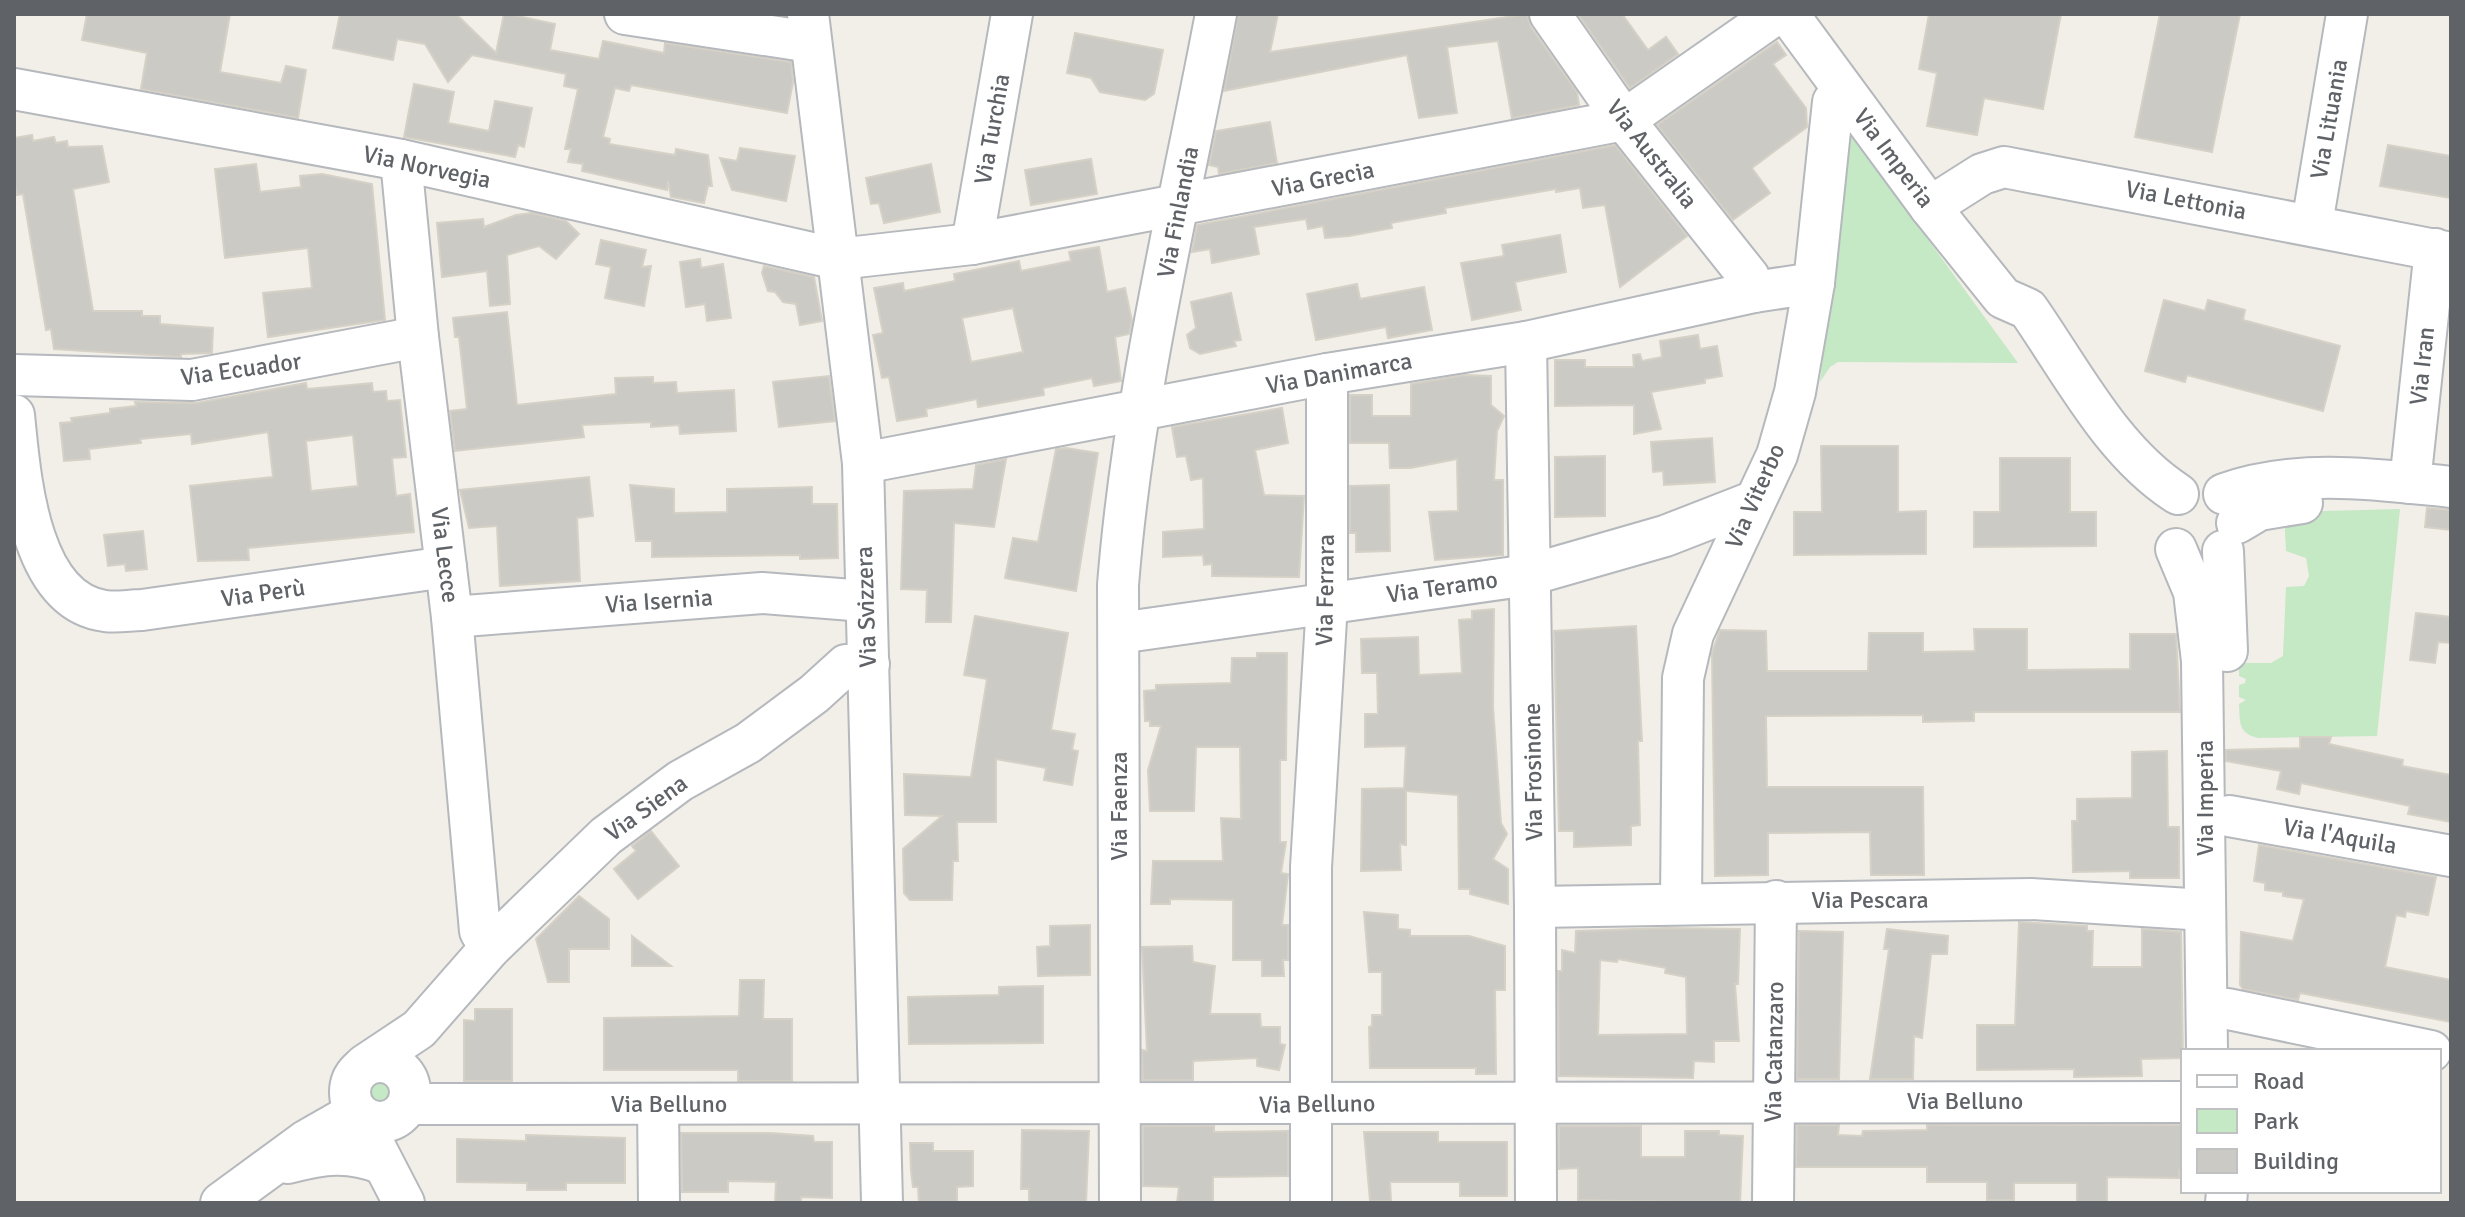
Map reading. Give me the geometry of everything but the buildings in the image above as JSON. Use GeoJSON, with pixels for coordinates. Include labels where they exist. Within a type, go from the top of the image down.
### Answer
{"type":"FeatureCollection","features":[{"type":"Feature","properties":{"kind":"street"},"geometry":{"type":"LineString","coordinates":[[625,14],[809,28]]}},
{"type":"Feature","properties":{"kind":"street","name":"Via Turchia"},"geometry":{"type":"LineString","coordinates":[[972,244],[1012,14]]}},
{"type":"Feature","properties":{"kind":"street","name":"Via Finlandia"},"geometry":{"type":"LineString","coordinates":[[1141,410],[1216,14]]}},
{"type":"Feature","properties":{"kind":"street","name":"Via Australia"},"geometry":{"type":"LineString","coordinates":[[1550,14],[1624,120],[1749,277],[1754,292]]}},
{"type":"Feature","properties":{"kind":"street","name":"Via Grecia"},"geometry":{"type":"LineString","coordinates":[[838,259],[972,244],[1624,120],[1776,14]]}},
{"type":"Feature","properties":{"kind":"street","name":"Via Imperia"},"geometry":{"type":"LineString","coordinates":[[1788,14],[1930,207],[2003,298],[2028,309],[2125,447],[2152,477],[2173,519],[2200,624],[2206,739],[2207,1049]]}},
{"type":"Feature","properties":{"kind":"street","name":"Via Lituania"},"geometry":{"type":"LineString","coordinates":[[2312,224],[2347,14]]}},
{"type":"Feature","properties":{"kind":"street","name":"Via Svizzera"},"geometry":{"type":"LineString","coordinates":[[809,28],[863,463],[882,1103],[882,1203]]}},
{"type":"Feature","properties":{"kind":"street","name":"Via Norvegia"},"geometry":{"type":"LineString","coordinates":[[14,89],[401,160],[838,259]]}},
{"type":"Feature","properties":{"kind":"street","name":"Via Viterbo"},"geometry":{"type":"LineString","coordinates":[[1681,902],[1683,678],[1693,634],[1777,455],[1795,392],[1814,283],[1833,102],[1845,93]]}},
{"type":"Feature","properties":{"kind":"street","name":"Via Lecce"},"geometry":{"type":"LineString","coordinates":[[401,160],[418,337],[452,617],[480,931],[490,948]]}},
{"type":"Feature","properties":{"kind":"street","name":"Via Lettonia"},"geometry":{"type":"LineString","coordinates":[[1930,207],[1982,174],[2004,167],[2443,251]]}},
{"type":"Feature","properties":{"kind":"street","name":"Via Iran"},"geometry":{"type":"LineString","coordinates":[[2394,481],[2443,251]]}},
{"type":"Feature","properties":{"kind":"street","name":"Via Danimarca"},"geometry":{"type":"LineString","coordinates":[[863,463],[1327,374],[1526,342],[1754,292],[1814,283]]}},
{"type":"Feature","properties":{"kind":"street","name":"Via Ecuador"},"geometry":{"type":"LineString","coordinates":[[14,375],[192,380],[418,337]]}},
{"type":"Feature","properties":{"kind":"street","name":"Via Frosinone"},"geometry":{"type":"LineString","coordinates":[[1526,342],[1535,907],[1536,1203]]}},
{"type":"Feature","properties":{"kind":"street","name":"Via Ferrara"},"geometry":{"type":"LineString","coordinates":[[1311,1203],[1321,1104],[1336,874],[1317,805],[1327,603],[1327,374]]}},
{"type":"Feature","properties":{"kind":"street","name":"Via Faenza"},"geometry":{"type":"LineString","coordinates":[[1120,1203],[1119,633],[1122,534],[1141,410]]}},
{"type":"Feature","properties":{"kind":"street","name":"Via Perù"},"geometry":{"type":"LineString","coordinates":[[14,415],[23,501],[33,531],[62,587],[82,603],[104,611],[142,610],[446,567]]}},
{"type":"Feature","properties":{"kind":"street"},"geometry":{"type":"LineString","coordinates":[[2228,523],[2205,487],[2173,519],[2185,555],[2205,558],[2228,523],[2259,510],[2337,498],[2394,481],[2451,487]]}},
{"type":"Feature","properties":{"kind":"street","name":"Via Teramo"},"geometry":{"type":"LineString","coordinates":[[1119,633],[1529,575],[1665,536],[1755,501]]}},
{"type":"Feature","properties":{"kind":"street","name":"Via Imperia"},"geometry":{"type":"LineString","coordinates":[[2227,1049],[2228,523]]}},
{"type":"Feature","properties":{"kind":"street","name":"Via Isernia"},"geometry":{"type":"LineString","coordinates":[[452,617],[762,593],[865,601]]}},
{"type":"Feature","properties":{"kind":"street","name":"Via Siena"},"geometry":{"type":"LineString","coordinates":[[221,1203],[359,1094],[490,948],[606,836],[680,781],[748,743],[814,694],[846,665],[869,664]]}},
{"type":"Feature","properties":{"kind":"street","name":"Via l'Aquila"},"geometry":{"type":"LineString","coordinates":[[2229,816],[2451,856]]}},
{"type":"Feature","properties":{"kind":"street","name":"Via Pescara"},"geometry":{"type":"LineString","coordinates":[[1535,907],[1681,902],[2031,899],[2205,910]]}},
{"type":"Feature","properties":{"kind":"street","name":"Via Catanzaro"},"geometry":{"type":"LineString","coordinates":[[1773,1203],[1776,901]]}},
{"type":"Feature","properties":{"kind":"street","name":"Via Siena"},"geometry":{"type":"LineString","coordinates":[[406,1095],[451,992]]}},
{"type":"Feature","properties":{"kind":"street"},"geometry":{"type":"LineString","coordinates":[[2228,1009],[2421,1049]]}},
{"type":"Feature","properties":{"kind":"street","name":"Via Belluno"},"geometry":{"type":"LineString","coordinates":[[359,1094],[388,1063],[406,1095],[451,1105],[1773,1100],[2181,1102]]}},
{"type":"Feature","properties":{"kind":"street"},"geometry":{"type":"LineString","coordinates":[[359,1094],[384,1122],[406,1095]]}},
{"type":"Feature","properties":{"kind":"street"},"geometry":{"type":"LineString","coordinates":[[359,1094],[396,1187]]}},
{"type":"Feature","properties":{"kind":"street"},"geometry":{"type":"LineString","coordinates":[[396,1187],[406,1095]]}},
{"type":"Feature","properties":{"kind":"street"},"geometry":{"type":"LineString","coordinates":[[658,1104],[659,1203]]}},
{"type":"Feature","properties":{"kind":"street","name":"Via Ferrara"},"geometry":{"type":"LineString","coordinates":[[1321,1104],[1335,1203]]}},
{"type":"Feature","properties":{"kind":"street"},"geometry":{"type":"LineString","coordinates":[[269,1167],[338,1153],[359,1155],[396,1187]]}},
{"type":"Feature","properties":{"kind":"green space"},"geometry":{"type":"Polygon","coordinates":[[[1851,134],[2018,363],[1838,362],[1830,367],[1820,382],[1851,134]]]}},
{"type":"Feature","properties":{"kind":"green space"},"geometry":{"type":"Polygon","coordinates":[[[2400,509],[2377,736],[2258,738],[2247,733],[2241,726],[2239,704],[2246,700],[2239,697],[2239,685],[2246,679],[2239,676],[2239,663],[2271,663],[2283,656],[2286,587],[2304,586],[2309,576],[2306,558],[2286,551],[2284,512],[2400,509]]]}},
{"type":"Feature","properties":{"kind":"green space"},"geometry":{"type":"Polygon","coordinates":[[[380,1073],[394,1079],[400,1093],[394,1107],[380,1113],[366,1107],[360,1093],[366,1079],[380,1073]]]}}]}
